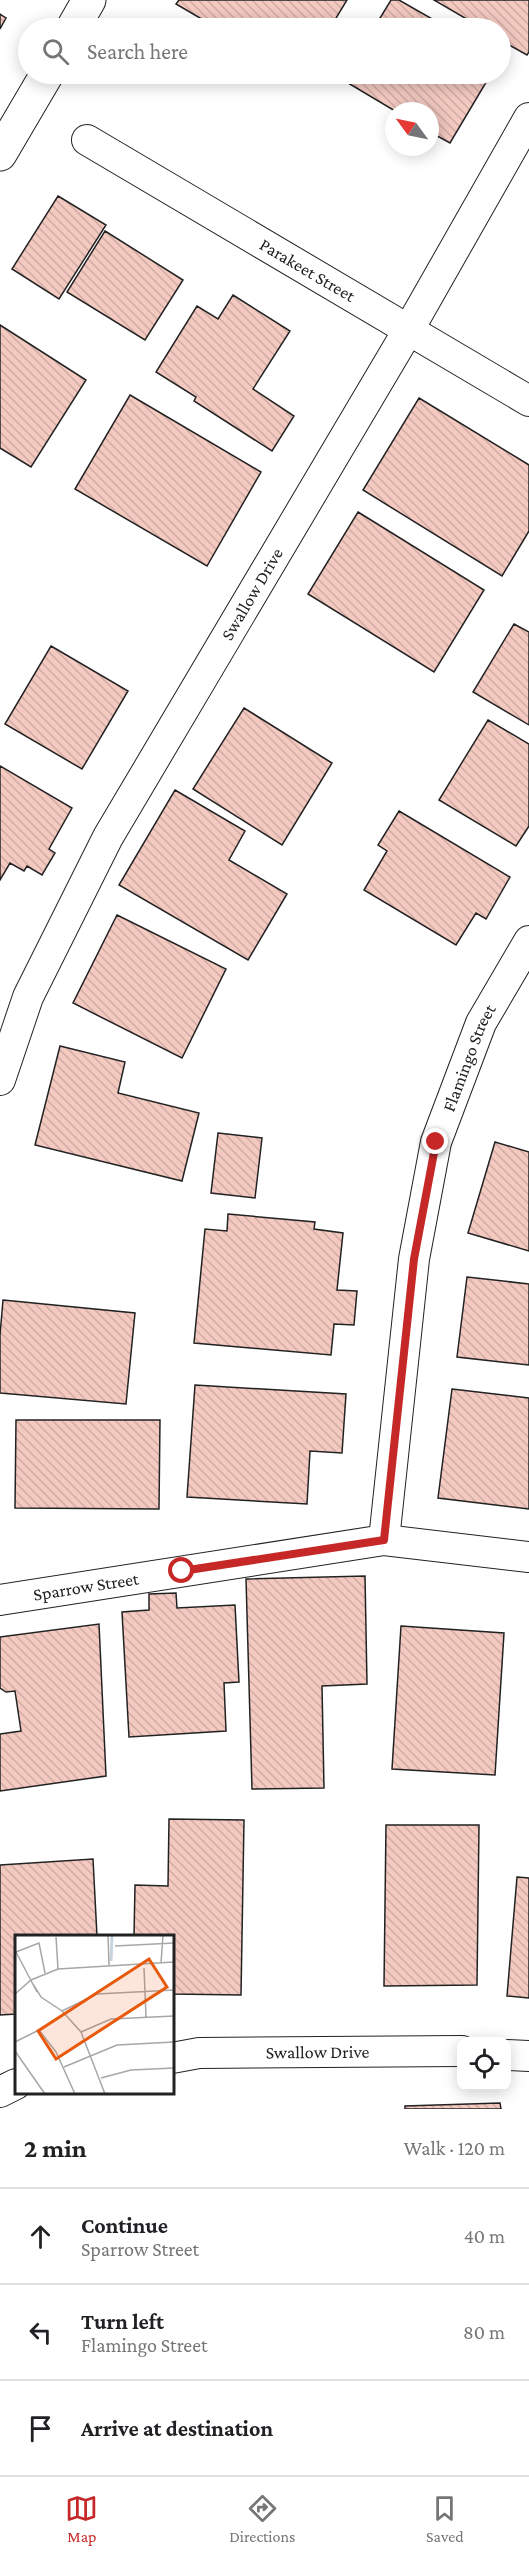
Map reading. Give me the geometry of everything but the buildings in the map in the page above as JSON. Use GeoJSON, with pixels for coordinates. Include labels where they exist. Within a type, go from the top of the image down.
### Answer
{"type":"FeatureCollection","features":[{"type":"Feature","properties":{"kind":"street"},"geometry":{"type":"LineString","coordinates":[[79,18],[89,0]]}},
{"type":"Feature","properties":{"kind":"street"},"geometry":{"type":"LineString","coordinates":[[0,154],[41,84]]}},
{"type":"Feature","properties":{"kind":"street","name":"Swallow Drive"},"geometry":{"type":"LineString","coordinates":[[0,1080],[28,997],[108,837],[409,329],[529,118]]}},
{"type":"Feature","properties":{"kind":"street","name":"Parakeet Street"},"geometry":{"type":"LineString","coordinates":[[87,140],[529,401]]}},
{"type":"Feature","properties":{"kind":"street","name":"Flamingo Street"},"geometry":{"type":"LineString","coordinates":[[384,1540],[414,1259],[436,1142],[481,1023],[529,941]]}},
{"type":"Feature","properties":{"kind":"street","name":"Sparrow Street"},"geometry":{"type":"LineString","coordinates":[[0,1600],[384,1540],[529,1557]]}},
{"type":"Feature","properties":{"kind":"street","name":"Swallow Drive"},"geometry":{"type":"LineString","coordinates":[[174,2058],[199,2054],[457,2051]]}},
{"type":"Feature","properties":{"kind":"street"},"geometry":{"type":"LineString","coordinates":[[511,2055],[529,2056]]}},
{"type":"Feature","properties":{"kind":"street"},"geometry":{"type":"LineString","coordinates":[[0,2092],[15,2084]]}},
{"type":"Feature","properties":{"kind":"route"},"geometry":{"type":"LineString","coordinates":[[182,1571],[384,1540],[414,1259],[436,1142]]}}]}
